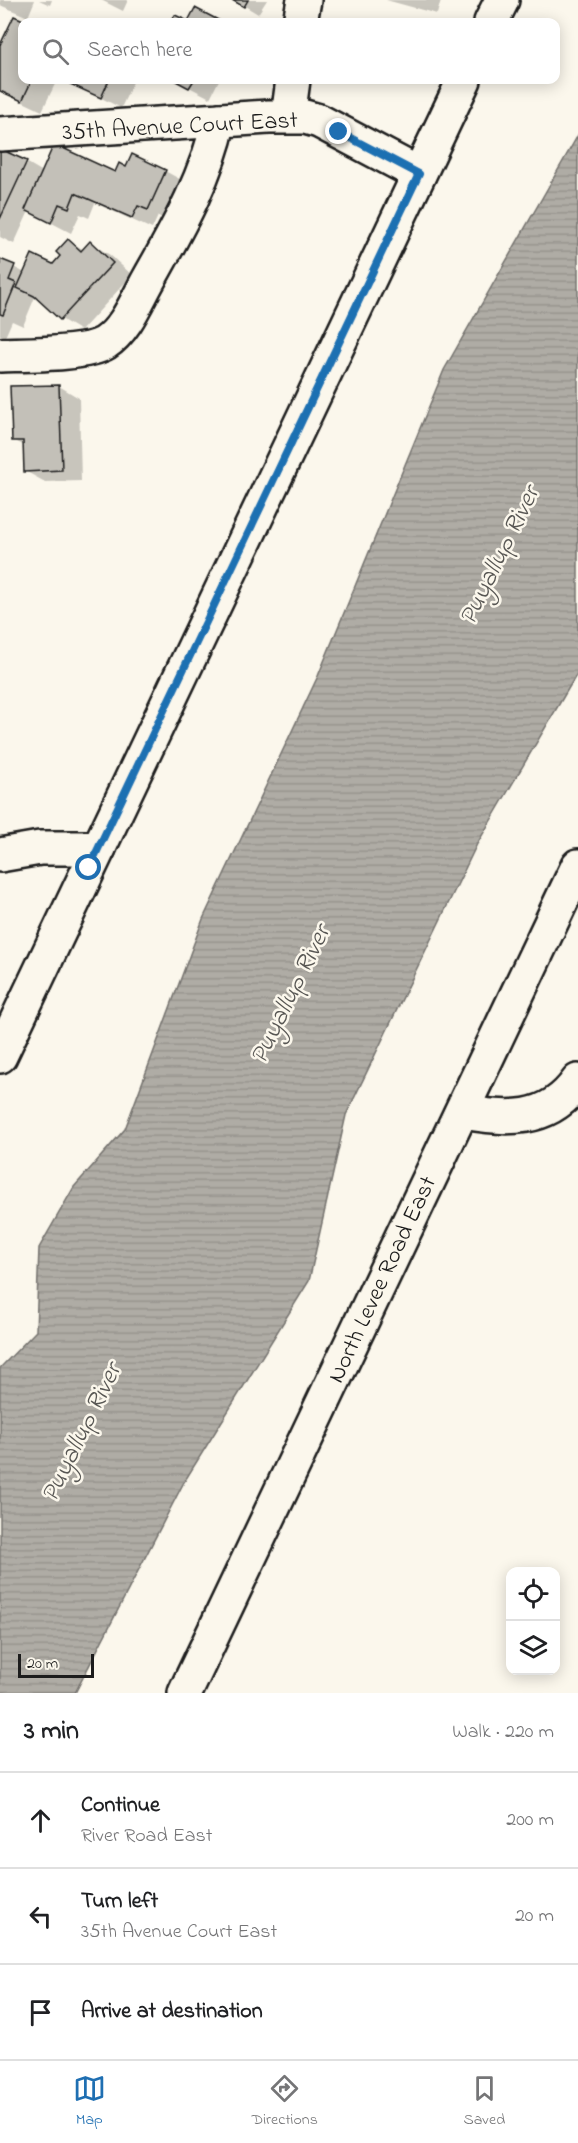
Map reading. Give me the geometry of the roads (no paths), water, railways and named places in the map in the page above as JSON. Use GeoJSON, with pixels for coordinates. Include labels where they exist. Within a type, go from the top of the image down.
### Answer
{"type":"FeatureCollection","features":[{"type":"Feature","properties":{"kind":"street"},"geometry":{"type":"LineString","coordinates":[[301,18],[304,0]]}},
{"type":"Feature","properties":{"kind":"street"},"geometry":{"type":"LineString","coordinates":[[493,18],[502,0]]}},
{"type":"Feature","properties":{"kind":"street"},"geometry":{"type":"LineString","coordinates":[[288,117],[292,84]]}},
{"type":"Feature","properties":{"kind":"street"},"geometry":{"type":"LineString","coordinates":[[0,1056],[462,84]]}},
{"type":"Feature","properties":{"kind":"street","name":"35th Avenue Court East"},"geometry":{"type":"LineString","coordinates":[[0,134],[305,117],[319,121],[419,174]]}},
{"type":"Feature","properties":{"kind":"street"},"geometry":{"type":"LineString","coordinates":[[0,355],[89,348],[104,344],[115,333],[128,318],[178,225],[202,175],[219,120]]}},
{"type":"Feature","properties":{"kind":"street"},"geometry":{"type":"LineString","coordinates":[[0,855],[40,848],[99,848]]}},
{"type":"Feature","properties":{"kind":"street","name":"North Levee Road East"},"geometry":{"type":"LineString","coordinates":[[185,1693],[578,866]]}},
{"type":"Feature","properties":{"kind":"street"},"geometry":{"type":"LineString","coordinates":[[460,1112],[498,1117],[541,1113],[568,1095],[578,1081]]}},
{"type":"Feature","properties":{"kind":"water","name":"Puyallup River"},"geometry":{"type":"Polygon","coordinates":[[[578,135],[578,672],[477,844],[346,1115],[309,1281],[184,1482],[75,1693],[0,1693],[0,1368],[36,1331],[39,1248],[74,1187],[125,1129],[203,919],[318,676],[444,370],[578,135]]]}}]}
